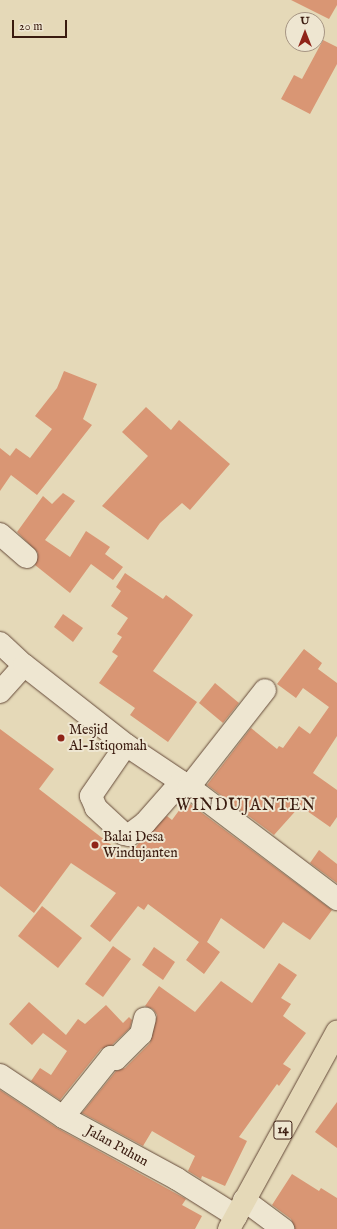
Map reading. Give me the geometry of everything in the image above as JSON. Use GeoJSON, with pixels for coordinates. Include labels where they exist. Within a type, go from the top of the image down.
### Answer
{"type":"FeatureCollection","features":[{"type":"Feature","properties":{"kind":"highway","name":"14"},"geometry":{"type":"LineString","coordinates":[[236,1215],[335,1039]]}},
{"type":"Feature","properties":{"kind":"street"},"geometry":{"type":"LineString","coordinates":[[0,534],[26,557]]}},
{"type":"Feature","properties":{"kind":"street"},"geometry":{"type":"LineString","coordinates":[[0,643],[24,665],[126,745],[185,784],[337,899]]}},
{"type":"Feature","properties":{"kind":"street"},"geometry":{"type":"LineString","coordinates":[[0,692],[24,665]]}},
{"type":"Feature","properties":{"kind":"street"},"geometry":{"type":"LineString","coordinates":[[126,745],[91,796],[96,808],[124,834],[129,835],[145,823],[185,784],[265,690]]}},
{"type":"Feature","properties":{"kind":"street"},"geometry":{"type":"LineString","coordinates":[[63,1117],[111,1058],[116,1059],[142,1034],[144,1018]]}},
{"type":"Feature","properties":{"kind":"street","name":"Jalan Puhun"},"geometry":{"type":"LineString","coordinates":[[0,1074],[63,1117],[177,1179],[236,1215],[283,1229]]}},
{"type":"Feature","properties":{"kind":"building"},"geometry":{"type":"Polygon","coordinates":[[[291,0],[337,0],[337,5],[329,19],[325,17],[325,12],[315,12],[291,0]]]}},
{"type":"Feature","properties":{"kind":"building"},"geometry":{"type":"Polygon","coordinates":[[[325,41],[337,47],[337,64],[310,114],[281,99],[294,75],[302,79],[317,52],[325,52],[325,41]]]}},
{"type":"Feature","properties":{"kind":"building"},"geometry":{"type":"Polygon","coordinates":[[[64,371],[97,384],[83,419],[92,425],[37,495],[11,475],[0,491],[0,448],[10,456],[16,448],[30,458],[52,429],[35,416],[57,388],[64,371]]]}},
{"type":"Feature","properties":{"kind":"building"},"geometry":{"type":"Polygon","coordinates":[[[146,407],[171,430],[179,420],[230,464],[190,510],[182,503],[160,523],[148,540],[102,506],[148,456],[122,432],[146,407]]]}},
{"type":"Feature","properties":{"kind":"building"},"geometry":{"type":"Polygon","coordinates":[[[63,493],[75,501],[45,540],[70,557],[86,531],[110,547],[105,554],[123,567],[113,580],[91,564],[70,593],[35,565],[38,553],[17,532],[43,496],[52,504],[63,493]]]}},
{"type":"Feature","properties":{"kind":"building"},"geometry":{"type":"Polygon","coordinates":[[[125,573],[163,599],[166,595],[193,615],[153,671],[197,702],[168,742],[130,715],[135,708],[99,683],[118,656],[112,652],[122,637],[117,634],[128,618],[111,606],[121,591],[116,587],[125,573]]]}},
{"type":"Feature","properties":{"kind":"building"},"geometry":{"type":"Polygon","coordinates":[[[63,614],[83,628],[73,642],[54,627],[63,614]]]}},
{"type":"Feature","properties":{"kind":"building"},"geometry":{"type":"Polygon","coordinates":[[[304,649],[322,663],[318,669],[337,683],[337,736],[313,773],[337,790],[337,817],[330,827],[300,806],[274,835],[207,785],[251,728],[277,749],[279,746],[283,748],[299,726],[310,734],[329,707],[303,688],[296,698],[277,684],[304,649]]]}},
{"type":"Feature","properties":{"kind":"building"},"geometry":{"type":"Polygon","coordinates":[[[215,683],[239,703],[223,723],[199,703],[215,683]]]}},
{"type":"Feature","properties":{"kind":"building"},"geometry":{"type":"Polygon","coordinates":[[[0,729],[54,769],[39,789],[128,858],[139,843],[167,816],[172,820],[186,801],[332,910],[310,940],[283,922],[264,949],[221,918],[207,942],[220,952],[204,974],[186,960],[199,942],[148,904],[144,910],[138,906],[110,942],[90,926],[116,893],[71,863],[34,913],[0,886],[0,729]]]}},
{"type":"Feature","properties":{"kind":"building"},"geometry":{"type":"Polygon","coordinates":[[[319,850],[337,864],[337,883],[310,863],[319,850]]]}},
{"type":"Feature","properties":{"kind":"building"},"geometry":{"type":"Polygon","coordinates":[[[42,906],[82,938],[58,968],[18,936],[42,906]]]}},
{"type":"Feature","properties":{"kind":"building"},"geometry":{"type":"Polygon","coordinates":[[[113,946],[131,959],[103,997],[85,984],[113,946]]]}},
{"type":"Feature","properties":{"kind":"building"},"geometry":{"type":"Polygon","coordinates":[[[154,947],[175,962],[163,980],[142,965],[154,947]]]}},
{"type":"Feature","properties":{"kind":"building"},"geometry":{"type":"Polygon","coordinates":[[[279,963],[297,975],[281,998],[291,1004],[283,1016],[306,1033],[283,1064],[291,1069],[279,1086],[277,1084],[239,1137],[247,1141],[225,1186],[202,1176],[201,1179],[188,1171],[195,1156],[152,1131],[143,1146],[82,1113],[116,1071],[125,1068],[150,1043],[157,1015],[153,1009],[145,1006],[159,986],[195,1012],[221,981],[252,1003],[279,963]]]}},
{"type":"Feature","properties":{"kind":"building"},"geometry":{"type":"Polygon","coordinates":[[[29,1002],[66,1035],[78,1019],[85,1024],[106,1005],[123,1023],[129,1017],[132,1020],[130,1028],[112,1045],[101,1049],[60,1100],[31,1081],[40,1068],[51,1075],[67,1051],[43,1033],[32,1045],[9,1024],[29,1002]]]}},
{"type":"Feature","properties":{"kind":"building"},"geometry":{"type":"Polygon","coordinates":[[[0,1090],[57,1128],[186,1199],[182,1205],[202,1216],[195,1229],[0,1229],[0,1090]]]}},
{"type":"Feature","properties":{"kind":"building"},"geometry":{"type":"Polygon","coordinates":[[[337,1102],[337,1148],[315,1132],[337,1102]]]}},
{"type":"Feature","properties":{"kind":"building"},"geometry":{"type":"Polygon","coordinates":[[[292,1174],[319,1191],[321,1188],[337,1198],[337,1229],[295,1229],[291,1219],[272,1205],[292,1174]]]}},
{"type":"Feature","properties":{"kind":"place","name":"Mesjid Al-Istiqomah"},"geometry":{"type":"Point","coordinates":[61,738]}},
{"type":"Feature","properties":{"kind":"place","name":"Balai Desa Windujanten"},"geometry":{"type":"Point","coordinates":[95,845]}},
{"type":"Feature","properties":{"kind":"district","name":"WINDUJANTEN"},"geometry":{"type":"Point","coordinates":[246,806]}}]}
